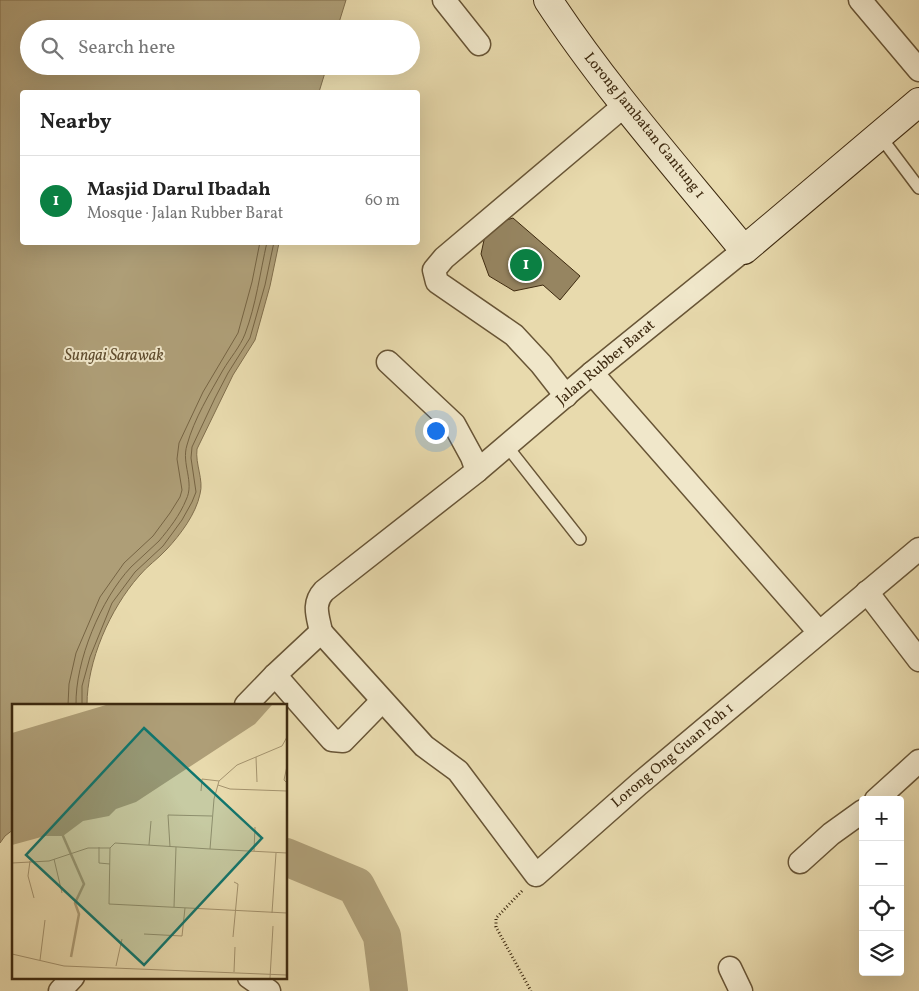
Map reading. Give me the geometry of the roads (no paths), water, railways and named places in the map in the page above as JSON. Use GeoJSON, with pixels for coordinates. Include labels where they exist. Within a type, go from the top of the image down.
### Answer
{"type":"FeatureCollection","features":[{"type":"Feature","properties":{"kind":"main road","name":"Lorong Jambatan Gantung 1"},"geometry":{"type":"LineString","coordinates":[[548,0],[565,27],[625,105],[744,250]]}},
{"type":"Feature","properties":{"kind":"main road","name":"Jalan Rubber Barat"},"geometry":{"type":"LineString","coordinates":[[744,250],[919,102]]}},
{"type":"Feature","properties":{"kind":"street"},"geometry":{"type":"LineString","coordinates":[[444,0],[479,44]]}},
{"type":"Feature","properties":{"kind":"street"},"geometry":{"type":"LineString","coordinates":[[860,0],[919,70]]}},
{"type":"Feature","properties":{"kind":"street"},"geometry":{"type":"LineString","coordinates":[[566,396],[526,346],[514,335],[437,282],[434,270],[451,252],[625,105]]}},
{"type":"Feature","properties":{"kind":"street","name":"Jalan Rubber Barat"},"geometry":{"type":"LineString","coordinates":[[321,632],[317,598],[324,591],[476,471],[592,372],[744,250]]}},
{"type":"Feature","properties":{"kind":"street"},"geometry":{"type":"LineString","coordinates":[[388,362],[454,424],[472,457],[476,471]]}},
{"type":"Feature","properties":{"kind":"street"},"geometry":{"type":"LineString","coordinates":[[592,372],[820,632]]}},
{"type":"Feature","properties":{"kind":"street","name":"Lorong Ong Guan Poh 1"},"geometry":{"type":"LineString","coordinates":[[382,701],[424,746],[458,772],[536,875],[639,784],[919,549]]}},
{"type":"Feature","properties":{"kind":"street"},"geometry":{"type":"LineString","coordinates":[[867,592],[919,660]]}},
{"type":"Feature","properties":{"kind":"street"},"geometry":{"type":"LineString","coordinates":[[247,704],[275,675],[321,632],[382,701],[343,741],[332,740],[275,675]]}},
{"type":"Feature","properties":{"kind":"street"},"geometry":{"type":"LineString","coordinates":[[880,796],[919,761]]}},
{"type":"Feature","properties":{"kind":"street"},"geometry":{"type":"LineString","coordinates":[[800,862],[831,834],[859,814]]}},
{"type":"Feature","properties":{"kind":"street"},"geometry":{"type":"LineString","coordinates":[[730,968],[741,991]]}},
{"type":"Feature","properties":{"kind":"street"},"geometry":{"type":"LineString","coordinates":[[60,991],[72,978]]}},
{"type":"Feature","properties":{"kind":"street"},"geometry":{"type":"LineString","coordinates":[[250,978],[269,991]]}},
{"type":"Feature","properties":{"kind":"lane"},"geometry":{"type":"LineString","coordinates":[[880,136],[919,188]]}},
{"type":"Feature","properties":{"kind":"lane"},"geometry":{"type":"LineString","coordinates":[[506,445],[580,539]]}},
{"type":"Feature","properties":{"kind":"water","name":"Sungai Sarawak"},"geometry":{"type":"Polygon","coordinates":[[[0,0],[346,0],[340,20],[20,20],[20,75],[324,75],[320,90],[20,90],[20,245],[279,245],[270,286],[255,340],[233,375],[197,449],[201,489],[198,502],[187,524],[164,553],[142,572],[128,589],[110,620],[102,636],[91,671],[87,704],[12,704],[12,831],[0,843],[0,0]]]}},
{"type":"Feature","properties":{"kind":"waterway"},"geometry":{"type":"LineString","coordinates":[[288,858],[356,886],[382,936],[389,991]]}},
{"type":"Feature","properties":{"kind":"place","name":"Masjid Darul Ibadah"},"geometry":{"type":"Point","coordinates":[526,265]}}]}
